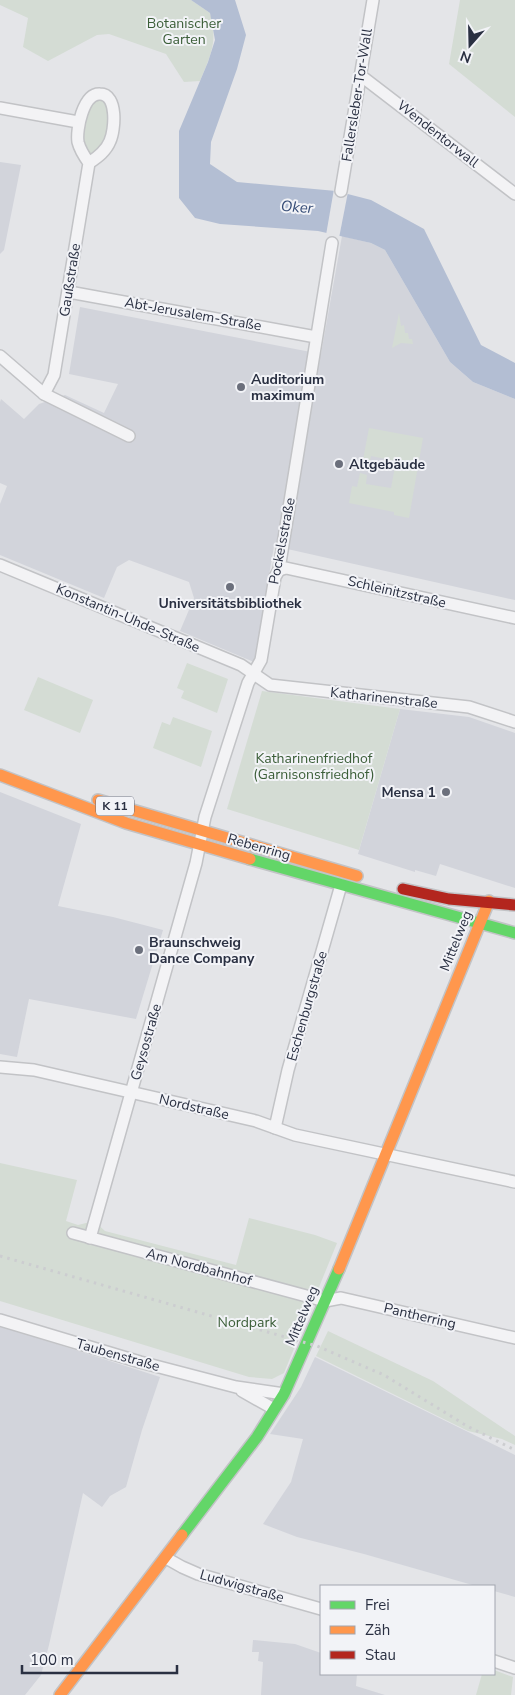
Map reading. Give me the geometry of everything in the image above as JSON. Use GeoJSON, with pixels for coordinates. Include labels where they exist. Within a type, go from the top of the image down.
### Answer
{"type":"FeatureCollection","features":[{"type":"Feature","properties":{"kind":"main road","name":"Rebenring"},"geometry":{"type":"LineString","coordinates":[[0,775],[98,814],[200,845],[515,933]]}},
{"type":"Feature","properties":{"kind":"main road","name":"Rebenring"},"geometry":{"type":"LineString","coordinates":[[45,780],[116,806],[368,880]]}},
{"type":"Feature","properties":{"kind":"main road"},"geometry":{"type":"LineString","coordinates":[[392,886],[450,899],[515,905]]}},
{"type":"Feature","properties":{"kind":"main road","name":"Mittelweg"},"geometry":{"type":"LineString","coordinates":[[60,1695],[257,1437],[284,1394],[325,1301],[489,902]]}},
{"type":"Feature","properties":{"kind":"street","name":"Fallersleber-Tor-Wall"},"geometry":{"type":"LineString","coordinates":[[341,191],[373,0]]}},
{"type":"Feature","properties":{"kind":"street","name":"Wendentorwall"},"geometry":{"type":"LineString","coordinates":[[360,74],[515,194]]}},
{"type":"Feature","properties":{"kind":"street"},"geometry":{"type":"LineString","coordinates":[[100,94],[110,100],[114,118],[110,140],[101,154],[89,163],[78,142],[78,122],[86,105],[93,96],[100,94]]}},
{"type":"Feature","properties":{"kind":"street"},"geometry":{"type":"LineString","coordinates":[[0,108],[78,122]]}},
{"type":"Feature","properties":{"kind":"street","name":"Gaußstraße"},"geometry":{"type":"LineString","coordinates":[[44,394],[54,375],[89,163]]}},
{"type":"Feature","properties":{"kind":"street","name":"Pockelsstraße"},"geometry":{"type":"LineString","coordinates":[[202,832],[248,683],[261,660],[275,577],[279,570],[332,243]]}},
{"type":"Feature","properties":{"kind":"street","name":"Abt-Jerusalem-Straße"},"geometry":{"type":"LineString","coordinates":[[69,292],[316,337]]}},
{"type":"Feature","properties":{"kind":"street"},"geometry":{"type":"LineString","coordinates":[[0,356],[44,394],[129,436]]}},
{"type":"Feature","properties":{"kind":"street","name":"Konstantin-Uhde-Straße"},"geometry":{"type":"LineString","coordinates":[[0,565],[240,665],[253,675]]}},
{"type":"Feature","properties":{"kind":"street","name":"Schleinitzstraße"},"geometry":{"type":"LineString","coordinates":[[279,570],[286,568],[332,577],[515,618]]}},
{"type":"Feature","properties":{"kind":"street","name":"Katharinenstraße"},"geometry":{"type":"LineString","coordinates":[[253,675],[270,685],[469,707],[515,722]]}},
{"type":"Feature","properties":{"kind":"street","name":"Geysostraße"},"geometry":{"type":"LineString","coordinates":[[90,1238],[196,863],[202,832]]}},
{"type":"Feature","properties":{"kind":"street","name":"Eschenburgstraße"},"geometry":{"type":"LineString","coordinates":[[274,1128],[288,1070],[341,885]]}},
{"type":"Feature","properties":{"kind":"street","name":"Nordstraße"},"geometry":{"type":"LineString","coordinates":[[0,1067],[34,1070],[256,1121],[295,1135],[386,1153]]}},
{"type":"Feature","properties":{"kind":"street"},"geometry":{"type":"LineString","coordinates":[[386,1153],[515,1182]]}},
{"type":"Feature","properties":{"kind":"street","name":"Am Nordbahnhof"},"geometry":{"type":"LineString","coordinates":[[73,1233],[325,1301]]}},
{"type":"Feature","properties":{"kind":"street","name":"Pantherring"},"geometry":{"type":"LineString","coordinates":[[325,1301],[341,1298],[515,1338]]}},
{"type":"Feature","properties":{"kind":"street","name":"Taubenstraße"},"geometry":{"type":"LineString","coordinates":[[0,1320],[103,1351],[236,1387],[284,1394]]}},
{"type":"Feature","properties":{"kind":"street","name":"Taubenstraße"},"geometry":{"type":"LineString","coordinates":[[236,1387],[274,1410]]}},
{"type":"Feature","properties":{"kind":"street","name":"Ludwigstraße"},"geometry":{"type":"LineString","coordinates":[[166,1558],[198,1574],[320,1609]]}},
{"type":"Feature","properties":{"kind":"street"},"geometry":{"type":"LineString","coordinates":[[495,1661],[515,1668]]}},
{"type":"Feature","properties":{"kind":"shaded area"},"geometry":{"type":"Polygon","coordinates":[[[0,162],[21,165],[4,250],[0,254],[0,162]]]}},
{"type":"Feature","properties":{"kind":"shaded area"},"geometry":{"type":"Polygon","coordinates":[[[342,236],[371,243],[385,250],[450,362],[473,382],[515,399],[515,600],[274,546],[254,662],[180,631],[194,598],[189,582],[129,560],[117,567],[104,598],[0,555],[0,504],[7,486],[0,483],[1,399],[24,419],[39,404],[65,395],[104,413],[118,384],[69,374],[80,307],[321,354],[342,236]]]}},
{"type":"Feature","properties":{"kind":"shaded area","name":"Mensa 1"},"geometry":{"type":"Polygon","coordinates":[[[400,709],[469,717],[515,733],[515,888],[440,864],[436,876],[415,870],[415,872],[358,854],[400,709]]]}},
{"type":"Feature","properties":{"kind":"shaded area"},"geometry":{"type":"Polygon","coordinates":[[[0,792],[81,824],[58,906],[113,917],[163,930],[136,1019],[29,999],[17,1057],[0,1054],[0,792]]]}},
{"type":"Feature","properties":{"kind":"shaded area"},"geometry":{"type":"Polygon","coordinates":[[[0,1326],[160,1377],[142,1430],[126,1487],[110,1496],[102,1507],[83,1493],[41,1675],[25,1695],[0,1695],[0,1326]]]}},
{"type":"Feature","properties":{"kind":"shaded area"},"geometry":{"type":"Polygon","coordinates":[[[315,1357],[515,1455],[515,1597],[495,1591],[495,1585],[472,1585],[297,1537],[263,1524],[291,1482],[303,1439],[270,1434],[301,1387],[315,1357]]]}},
{"type":"Feature","properties":{"kind":"shaded area"},"geometry":{"type":"Polygon","coordinates":[[[253,1640],[295,1644],[320,1653],[320,1675],[357,1675],[356,1686],[385,1695],[261,1695],[263,1662],[258,1661],[259,1652],[252,1652],[253,1640]]]}},
{"type":"Feature","properties":{"kind":"green space","name":"Botanischer Garten"},"geometry":{"type":"Polygon","coordinates":[[[0,0],[191,0],[210,13],[213,32],[212,48],[200,81],[184,82],[166,54],[109,34],[97,35],[48,61],[23,47],[28,18],[0,5],[0,0]]]}},
{"type":"Feature","properties":{"kind":"green space"},"geometry":{"type":"Polygon","coordinates":[[[460,0],[515,0],[515,117],[449,64],[460,0]]]}},
{"type":"Feature","properties":{"kind":"green space"},"geometry":{"type":"Polygon","coordinates":[[[96,99],[104,99],[111,115],[105,143],[92,155],[85,147],[82,136],[83,123],[96,99]]]}},
{"type":"Feature","properties":{"kind":"green space"},"geometry":{"type":"Polygon","coordinates":[[[399,313],[401,326],[404,325],[405,333],[408,333],[409,339],[412,339],[413,344],[401,343],[392,348],[399,313]]]}},
{"type":"Feature","properties":{"kind":"green space"},"geometry":{"type":"Polygon","coordinates":[[[369,428],[423,438],[409,518],[394,515],[394,512],[349,503],[352,486],[357,487],[360,473],[367,475],[366,484],[391,488],[396,461],[371,456],[369,467],[362,465],[369,428]]]}},
{"type":"Feature","properties":{"kind":"green space"},"geometry":{"type":"Polygon","coordinates":[[[187,663],[228,679],[217,713],[181,698],[184,691],[177,688],[187,663]]]}},
{"type":"Feature","properties":{"kind":"green space"},"geometry":{"type":"Polygon","coordinates":[[[38,677],[93,700],[80,733],[24,710],[38,677]]]}},
{"type":"Feature","properties":{"kind":"green space","name":"Katharinenfriedhof (Garnisonsfriedhof)"},"geometry":{"type":"Polygon","coordinates":[[[262,691],[400,709],[359,850],[227,809],[262,691]]]}},
{"type":"Feature","properties":{"kind":"green space"},"geometry":{"type":"Polygon","coordinates":[[[173,717],[212,731],[201,767],[153,748],[162,722],[170,725],[173,717]]]}},
{"type":"Feature","properties":{"kind":"green space","name":"Nordpark"},"geometry":{"type":"Polygon","coordinates":[[[0,1163],[77,1180],[66,1221],[78,1225],[94,1221],[105,1231],[236,1265],[249,1218],[315,1235],[337,1243],[284,1373],[272,1379],[249,1377],[0,1301],[0,1163]]]}},
{"type":"Feature","properties":{"kind":"green space"},"geometry":{"type":"Polygon","coordinates":[[[328,1331],[433,1381],[515,1436],[515,1445],[502,1439],[468,1431],[316,1356],[328,1331]]]}},
{"type":"Feature","properties":{"kind":"green space"},"geometry":{"type":"Polygon","coordinates":[[[495,1670],[513,1677],[511,1695],[476,1695],[482,1675],[495,1675],[495,1670]]]}},
{"type":"Feature","properties":{"kind":"water","name":"Oker"},"geometry":{"type":"Polygon","coordinates":[[[191,0],[235,0],[246,35],[237,69],[211,142],[210,164],[237,182],[336,191],[371,200],[424,229],[481,345],[515,363],[515,399],[473,382],[450,362],[385,250],[371,243],[318,231],[220,224],[195,218],[179,198],[179,131],[208,62],[215,40],[210,13],[191,0]]]}},
{"type":"Feature","properties":{"kind":"pier"},"geometry":{"type":"Polygon","coordinates":[[[334,189],[348,192],[339,238],[326,235],[334,189]]]}},
{"type":"Feature","properties":{"kind":"railway"},"geometry":{"type":"LineString","coordinates":[[0,1256],[317,1346],[384,1375],[467,1426],[515,1450]]}},
{"type":"Feature","properties":{"kind":"traffic: fast"},"geometry":{"type":"LineString","coordinates":[[250,859],[515,933]]}},
{"type":"Feature","properties":{"kind":"traffic: fast"},"geometry":{"type":"LineString","coordinates":[[182,1535],[257,1437],[284,1394],[339,1269]]}},
{"type":"Feature","properties":{"kind":"traffic: slow"},"geometry":{"type":"LineString","coordinates":[[0,775],[126,823],[250,859]]}},
{"type":"Feature","properties":{"kind":"traffic: slow"},"geometry":{"type":"LineString","coordinates":[[98,800],[357,876]]}},
{"type":"Feature","properties":{"kind":"traffic: slow"},"geometry":{"type":"LineString","coordinates":[[339,1269],[489,901]]}},
{"type":"Feature","properties":{"kind":"traffic: slow"},"geometry":{"type":"LineString","coordinates":[[60,1695],[182,1535]]}},
{"type":"Feature","properties":{"kind":"traffic: jam"},"geometry":{"type":"LineString","coordinates":[[403,889],[449,899],[515,905]]}},
{"type":"Feature","properties":{"kind":"place","name":"Auditorium maximum"},"geometry":{"type":"Point","coordinates":[241,387]}},
{"type":"Feature","properties":{"kind":"place","name":"Altgebäude"},"geometry":{"type":"Point","coordinates":[339,464]}},
{"type":"Feature","properties":{"kind":"place","name":"Universitätsbibliothek"},"geometry":{"type":"Point","coordinates":[230,587]}},
{"type":"Feature","properties":{"kind":"place","name":"Mensa 1"},"geometry":{"type":"Point","coordinates":[446,792]}},
{"type":"Feature","properties":{"kind":"place","name":"Braunschweig Dance Company"},"geometry":{"type":"Point","coordinates":[139,950]}}]}
